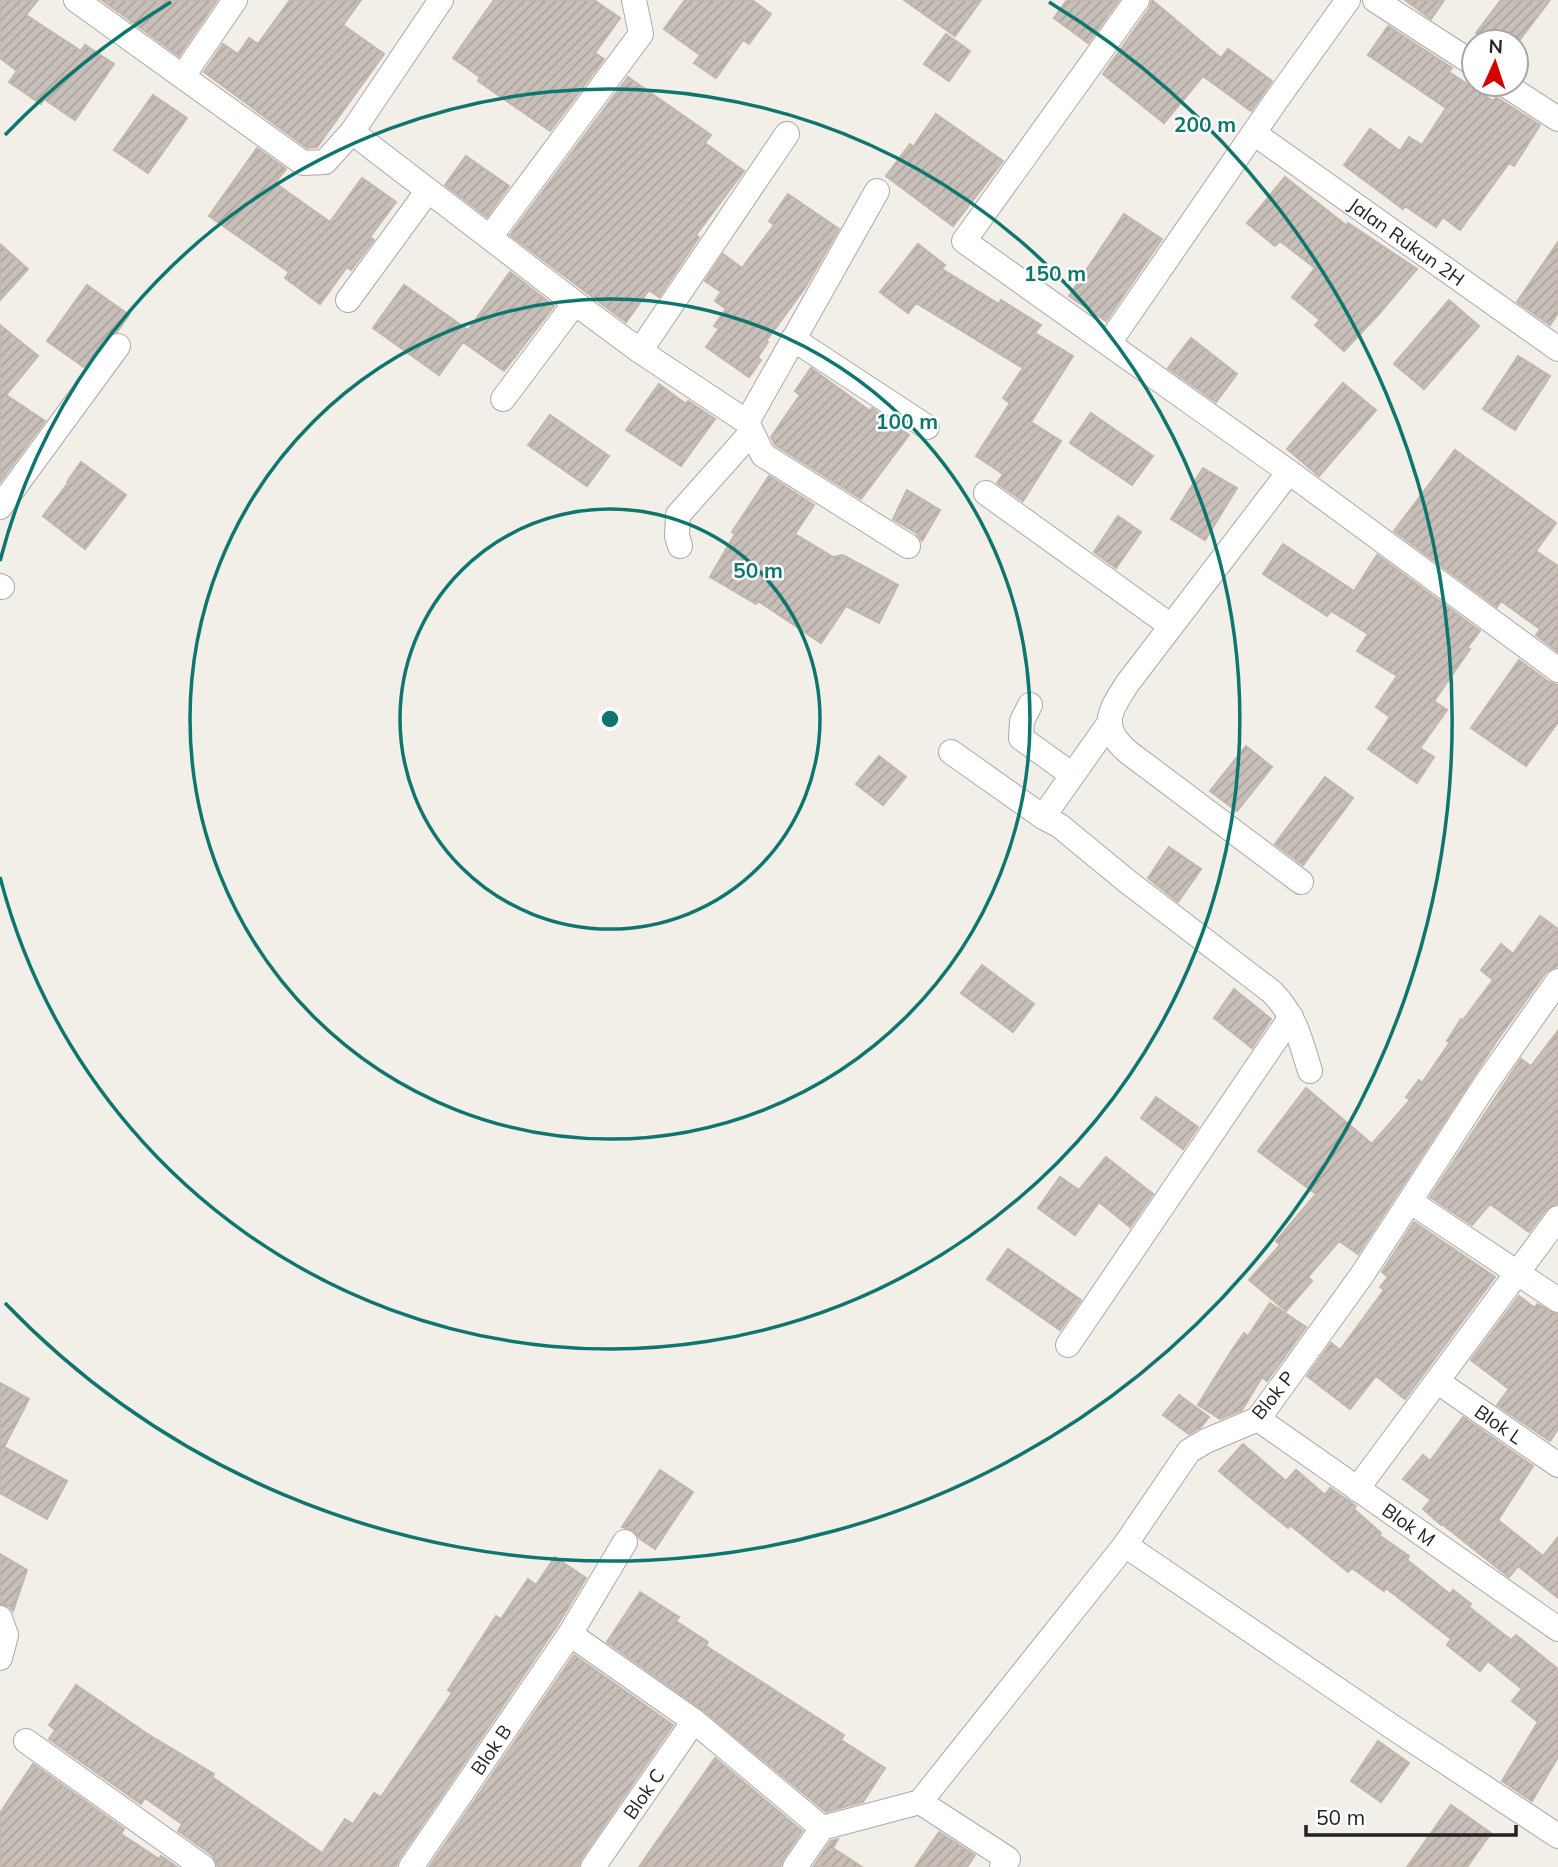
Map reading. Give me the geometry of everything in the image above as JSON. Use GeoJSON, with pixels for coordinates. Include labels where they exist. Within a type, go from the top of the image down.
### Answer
{"type":"FeatureCollection","features":[{"type":"Feature","properties":{"kind":"street"},"geometry":{"type":"LineString","coordinates":[[76,0],[303,163],[325,162],[352,132],[441,0]]}},
{"type":"Feature","properties":{"kind":"street"},"geometry":{"type":"LineString","coordinates":[[183,76],[235,0]]}},
{"type":"Feature","properties":{"kind":"street"},"geometry":{"type":"LineString","coordinates":[[489,237],[641,34],[634,0]]}},
{"type":"Feature","properties":{"kind":"street"},"geometry":{"type":"LineString","coordinates":[[1137,0],[964,240],[1289,472],[1558,670]]}},
{"type":"Feature","properties":{"kind":"street"},"geometry":{"type":"LineString","coordinates":[[1109,342],[1348,0]]}},
{"type":"Feature","properties":{"kind":"street"},"geometry":{"type":"LineString","coordinates":[[1376,0],[1460,55]]}},
{"type":"Feature","properties":{"kind":"street"},"geometry":{"type":"LineString","coordinates":[[1526,98],[1558,119]]}},
{"type":"Feature","properties":{"kind":"street"},"geometry":{"type":"LineString","coordinates":[[352,132],[575,303],[739,419],[763,455],[908,546]]}},
{"type":"Feature","properties":{"kind":"street"},"geometry":{"type":"LineString","coordinates":[[640,351],[787,134]]}},
{"type":"Feature","properties":{"kind":"street","name":"Jalan Rukun 2H"},"geometry":{"type":"LineString","coordinates":[[1255,134],[1558,349]]}},
{"type":"Feature","properties":{"kind":"street"},"geometry":{"type":"LineString","coordinates":[[680,546],[677,536],[678,515],[793,340],[877,191]]}},
{"type":"Feature","properties":{"kind":"street"},"geometry":{"type":"LineString","coordinates":[[348,300],[427,192]]}},
{"type":"Feature","properties":{"kind":"street"},"geometry":{"type":"LineString","coordinates":[[503,399],[575,303]]}},
{"type":"Feature","properties":{"kind":"street"},"geometry":{"type":"LineString","coordinates":[[793,340],[927,428]]}},
{"type":"Feature","properties":{"kind":"street"},"geometry":{"type":"LineString","coordinates":[[0,507],[118,345]]}},
{"type":"Feature","properties":{"kind":"street"},"geometry":{"type":"LineString","coordinates":[[1289,472],[1115,703],[1110,712],[1110,722],[1114,737],[1128,752],[1301,882]]}},
{"type":"Feature","properties":{"kind":"street"},"geometry":{"type":"LineString","coordinates":[[986,493],[1171,626]]}},
{"type":"Feature","properties":{"kind":"street"},"geometry":{"type":"LineString","coordinates":[[1030,705],[1022,721],[1021,738],[1071,774]]}},
{"type":"Feature","properties":{"kind":"street"},"geometry":{"type":"LineString","coordinates":[[1043,817],[1110,722]]}},
{"type":"Feature","properties":{"kind":"street"},"geometry":{"type":"LineString","coordinates":[[951,752],[1043,817],[1060,826],[1128,882],[1272,992],[1287,1008],[1310,1071]]}},
{"type":"Feature","properties":{"kind":"street","name":"Blok P"},"geometry":{"type":"LineString","coordinates":[[920,1802],[1125,1545],[1189,1451],[1258,1419],[1362,1275],[1485,1085],[1558,981]]}},
{"type":"Feature","properties":{"kind":"street"},"geometry":{"type":"LineString","coordinates":[[1068,1345],[1291,1017]]}},
{"type":"Feature","properties":{"kind":"street"},"geometry":{"type":"LineString","coordinates":[[1411,1202],[1558,1300]]}},
{"type":"Feature","properties":{"kind":"street"},"geometry":{"type":"LineString","coordinates":[[1357,1489],[1558,1218]]}},
{"type":"Feature","properties":{"kind":"street","name":"Blok L"},"geometry":{"type":"LineString","coordinates":[[1438,1382],[1558,1465]]}},
{"type":"Feature","properties":{"kind":"street","name":"Blok M"},"geometry":{"type":"LineString","coordinates":[[1258,1419],[1558,1629]]}},
{"type":"Feature","properties":{"kind":"street","name":"Blok B"},"geometry":{"type":"LineString","coordinates":[[411,1867],[570,1633],[625,1542]]}},
{"type":"Feature","properties":{"kind":"street"},"geometry":{"type":"LineString","coordinates":[[1125,1545],[1558,1836]]}},
{"type":"Feature","properties":{"kind":"street"},"geometry":{"type":"LineString","coordinates":[[0,1618],[6,1635],[0,1658]]}},
{"type":"Feature","properties":{"kind":"street"},"geometry":{"type":"LineString","coordinates":[[570,1633],[694,1721],[822,1828]]}},
{"type":"Feature","properties":{"kind":"street","name":"Blok C"},"geometry":{"type":"LineString","coordinates":[[593,1867],[694,1721]]}},
{"type":"Feature","properties":{"kind":"street"},"geometry":{"type":"LineString","coordinates":[[26,1741],[204,1867]]}},
{"type":"Feature","properties":{"kind":"street"},"geometry":{"type":"LineString","coordinates":[[795,1867],[822,1828],[920,1802],[1011,1864]]}},
{"type":"Feature","properties":{"kind":"building"},"geometry":{"type":"Polygon","coordinates":[[[0,0],[38,0],[26,15],[81,51],[85,45],[114,64],[75,120],[44,99],[41,104],[9,82],[17,71],[0,58],[0,0]]]}},
{"type":"Feature","properties":{"kind":"building"},"geometry":{"type":"Polygon","coordinates":[[[102,0],[217,0],[179,56],[102,0]]]}},
{"type":"Feature","properties":{"kind":"building"},"geometry":{"type":"Polygon","coordinates":[[[290,0],[361,0],[343,25],[384,54],[317,147],[307,148],[204,72],[223,44],[238,54],[249,38],[258,44],[290,0]]]}},
{"type":"Feature","properties":{"kind":"building"},"geometry":{"type":"Polygon","coordinates":[[[494,0],[594,0],[620,18],[595,53],[604,59],[550,131],[478,81],[480,77],[453,58],[494,0]]]}},
{"type":"Feature","properties":{"kind":"building"},"geometry":{"type":"Polygon","coordinates":[[[685,0],[752,0],[771,14],[749,44],[743,40],[716,78],[694,63],[700,55],[664,29],[685,0]]]}},
{"type":"Feature","properties":{"kind":"building"},"geometry":{"type":"Polygon","coordinates":[[[904,0],[981,0],[955,36],[904,0]]]}},
{"type":"Feature","properties":{"kind":"building"},"geometry":{"type":"Polygon","coordinates":[[[1067,0],[1119,0],[1088,43],[1054,18],[1067,0]]]}},
{"type":"Feature","properties":{"kind":"building"},"geometry":{"type":"Polygon","coordinates":[[[1152,0],[1221,58],[1228,49],[1272,81],[1251,111],[1203,76],[1164,123],[1103,74],[1149,9],[1152,0]]]}},
{"type":"Feature","properties":{"kind":"building"},"geometry":{"type":"Polygon","coordinates":[[[1405,0],[1444,0],[1431,19],[1405,0]]]}},
{"type":"Feature","properties":{"kind":"building"},"geometry":{"type":"Polygon","coordinates":[[[1501,0],[1550,0],[1529,28],[1480,28],[1501,0]]]}},
{"type":"Feature","properties":{"kind":"building"},"geometry":{"type":"Polygon","coordinates":[[[1388,26],[1452,68],[1449,72],[1460,79],[1460,98],[1488,98],[1493,101],[1498,98],[1540,125],[1514,166],[1509,163],[1460,230],[1443,217],[1436,227],[1405,206],[1403,209],[1344,165],[1370,129],[1400,151],[1409,137],[1422,145],[1446,108],[1368,55],[1388,26]]]}},
{"type":"Feature","properties":{"kind":"building"},"geometry":{"type":"Polygon","coordinates":[[[946,34],[970,51],[949,81],[924,64],[946,34]]]}},
{"type":"Feature","properties":{"kind":"building"},"geometry":{"type":"Polygon","coordinates":[[[628,77],[711,135],[705,143],[744,171],[696,235],[699,237],[659,297],[649,290],[626,322],[510,235],[628,77]]]}},
{"type":"Feature","properties":{"kind":"building"},"geometry":{"type":"Polygon","coordinates":[[[153,95],[187,118],[148,173],[114,150],[153,95]]]}},
{"type":"Feature","properties":{"kind":"building"},"geometry":{"type":"Polygon","coordinates":[[[936,114],[1003,161],[953,226],[886,176],[910,144],[913,147],[936,114]]]}},
{"type":"Feature","properties":{"kind":"building"},"geometry":{"type":"Polygon","coordinates":[[[257,148],[286,169],[275,183],[330,222],[362,178],[396,202],[370,237],[374,240],[351,270],[347,267],[320,304],[285,278],[289,272],[209,216],[257,148]]]}},
{"type":"Feature","properties":{"kind":"building"},"geometry":{"type":"Polygon","coordinates":[[[466,156],[509,186],[487,217],[445,185],[466,156]]]}},
{"type":"Feature","properties":{"kind":"building"},"geometry":{"type":"Polygon","coordinates":[[[1285,177],[1347,226],[1348,223],[1417,269],[1344,351],[1315,325],[1320,320],[1292,297],[1315,268],[1280,241],[1275,246],[1247,223],[1285,177]]]}},
{"type":"Feature","properties":{"kind":"building"},"geometry":{"type":"Polygon","coordinates":[[[788,194],[839,229],[805,288],[766,341],[768,342],[758,357],[761,360],[749,377],[706,347],[719,329],[714,326],[726,309],[715,301],[721,292],[705,281],[723,254],[742,268],[774,225],[769,221],[788,194]]]}},
{"type":"Feature","properties":{"kind":"building"},"geometry":{"type":"Polygon","coordinates":[[[1124,214],[1162,239],[1106,321],[1069,296],[1124,214]]]}},
{"type":"Feature","properties":{"kind":"building"},"geometry":{"type":"Polygon","coordinates":[[[1558,242],[1558,313],[1550,325],[1517,302],[1558,242]]]}},
{"type":"Feature","properties":{"kind":"building"},"geometry":{"type":"Polygon","coordinates":[[[0,244],[28,269],[0,300],[0,244]]]}},
{"type":"Feature","properties":{"kind":"building"},"geometry":{"type":"Polygon","coordinates":[[[918,244],[945,265],[942,269],[999,304],[1001,300],[1041,325],[1035,333],[1073,356],[1031,422],[1061,441],[1023,501],[997,483],[1003,474],[976,456],[1010,403],[1003,398],[1023,368],[916,303],[908,313],[880,292],[918,244]]]}},
{"type":"Feature","properties":{"kind":"building"},"geometry":{"type":"Polygon","coordinates":[[[510,272],[554,306],[504,371],[463,342],[439,375],[373,328],[404,285],[468,330],[510,272]]]}},
{"type":"Feature","properties":{"kind":"building"},"geometry":{"type":"Polygon","coordinates":[[[87,285],[129,315],[117,332],[106,337],[84,367],[47,341],[87,285]]]}},
{"type":"Feature","properties":{"kind":"building"},"geometry":{"type":"Polygon","coordinates":[[[1449,300],[1479,326],[1424,389],[1394,364],[1449,300]]]}},
{"type":"Feature","properties":{"kind":"building"},"geometry":{"type":"Polygon","coordinates":[[[0,325],[38,356],[6,395],[45,421],[0,482],[0,325]]]}},
{"type":"Feature","properties":{"kind":"building"},"geometry":{"type":"Polygon","coordinates":[[[1191,338],[1237,374],[1216,402],[1168,368],[1191,338]]]}},
{"type":"Feature","properties":{"kind":"building"},"geometry":{"type":"Polygon","coordinates":[[[1518,356],[1550,376],[1515,430],[1483,409],[1518,356]]]}},
{"type":"Feature","properties":{"kind":"building"},"geometry":{"type":"Polygon","coordinates":[[[811,368],[870,411],[872,408],[909,435],[861,499],[775,445],[771,437],[800,395],[795,391],[811,368]]]}},
{"type":"Feature","properties":{"kind":"building"},"geometry":{"type":"Polygon","coordinates":[[[1343,383],[1376,410],[1319,476],[1287,449],[1343,383]]]}},
{"type":"Feature","properties":{"kind":"building"},"geometry":{"type":"Polygon","coordinates":[[[659,384],[686,404],[688,401],[715,419],[681,466],[626,430],[659,384]]]}},
{"type":"Feature","properties":{"kind":"building"},"geometry":{"type":"Polygon","coordinates":[[[1091,413],[1153,456],[1132,485],[1070,443],[1091,413]]]}},
{"type":"Feature","properties":{"kind":"building"},"geometry":{"type":"Polygon","coordinates":[[[550,415],[609,456],[587,486],[528,445],[550,415]]]}},
{"type":"Feature","properties":{"kind":"building"},"geometry":{"type":"Polygon","coordinates":[[[1455,450],[1556,523],[1536,551],[1558,566],[1558,652],[1536,635],[1540,629],[1501,601],[1497,607],[1394,531],[1455,450]]]}},
{"type":"Feature","properties":{"kind":"building"},"geometry":{"type":"Polygon","coordinates":[[[81,462],[126,495],[85,549],[43,516],[81,462]]]}},
{"type":"Feature","properties":{"kind":"building"},"geometry":{"type":"Polygon","coordinates":[[[1203,468],[1237,488],[1205,540],[1171,519],[1203,468]]]}},
{"type":"Feature","properties":{"kind":"building"},"geometry":{"type":"Polygon","coordinates":[[[769,476],[814,505],[795,534],[833,557],[843,555],[898,585],[879,623],[846,606],[821,643],[758,601],[756,604],[710,577],[735,534],[732,532],[769,476]]]}},
{"type":"Feature","properties":{"kind":"building"},"geometry":{"type":"Polygon","coordinates":[[[907,490],[940,510],[922,541],[916,533],[893,519],[907,490]]]}},
{"type":"Feature","properties":{"kind":"building"},"geometry":{"type":"Polygon","coordinates":[[[1118,516],[1141,532],[1116,568],[1094,552],[1118,516]]]}},
{"type":"Feature","properties":{"kind":"building"},"geometry":{"type":"Polygon","coordinates":[[[1283,544],[1354,591],[1377,555],[1480,631],[1434,701],[1447,710],[1420,748],[1434,757],[1417,783],[1368,749],[1390,717],[1376,707],[1397,676],[1357,651],[1368,634],[1331,611],[1327,616],[1263,574],[1283,544]]]}},
{"type":"Feature","properties":{"kind":"building"},"geometry":{"type":"Polygon","coordinates":[[[1519,660],[1549,682],[1558,685],[1558,722],[1526,766],[1471,728],[1519,660]]]}},
{"type":"Feature","properties":{"kind":"building"},"geometry":{"type":"Polygon","coordinates":[[[1246,746],[1272,767],[1237,811],[1210,791],[1246,746]]]}},
{"type":"Feature","properties":{"kind":"building"},"geometry":{"type":"Polygon","coordinates":[[[879,756],[906,777],[883,805],[856,784],[879,756]]]}},
{"type":"Feature","properties":{"kind":"building"},"geometry":{"type":"Polygon","coordinates":[[[1325,777],[1353,798],[1303,865],[1275,844],[1325,777]]]}},
{"type":"Feature","properties":{"kind":"building"},"geometry":{"type":"Polygon","coordinates":[[[1169,847],[1201,869],[1178,902],[1148,878],[1169,847]]]}},
{"type":"Feature","properties":{"kind":"building"},"geometry":{"type":"Polygon","coordinates":[[[1540,916],[1558,929],[1558,966],[1546,972],[1496,1042],[1358,1254],[1339,1241],[1308,1277],[1312,1281],[1286,1311],[1249,1280],[1280,1245],[1276,1241],[1316,1194],[1258,1151],[1306,1088],[1372,1144],[1410,1100],[1406,1097],[1419,1080],[1422,1083],[1450,1042],[1447,1041],[1461,1019],[1463,1020],[1493,980],[1481,970],[1501,944],[1513,954],[1540,916]]]}},
{"type":"Feature","properties":{"kind":"building"},"geometry":{"type":"Polygon","coordinates":[[[982,965],[1034,1004],[1013,1032],[961,993],[982,965]]]}},
{"type":"Feature","properties":{"kind":"building"},"geometry":{"type":"Polygon","coordinates":[[[1234,989],[1271,1019],[1252,1048],[1214,1018],[1234,989]]]}},
{"type":"Feature","properties":{"kind":"building"},"geometry":{"type":"Polygon","coordinates":[[[1558,1031],[1558,1203],[1547,1209],[1529,1232],[1490,1204],[1472,1225],[1430,1197],[1521,1059],[1531,1066],[1558,1031]]]}},
{"type":"Feature","properties":{"kind":"building"},"geometry":{"type":"Polygon","coordinates":[[[1156,1097],[1198,1127],[1183,1149],[1141,1118],[1156,1097]]]}},
{"type":"Feature","properties":{"kind":"building"},"geometry":{"type":"Polygon","coordinates":[[[1106,1157],[1153,1194],[1130,1227],[1099,1202],[1075,1235],[1038,1208],[1060,1177],[1079,1190],[1106,1157]]]}},
{"type":"Feature","properties":{"kind":"building"},"geometry":{"type":"Polygon","coordinates":[[[1414,1222],[1495,1277],[1405,1399],[1376,1376],[1350,1409],[1307,1376],[1331,1343],[1340,1350],[1384,1290],[1380,1287],[1388,1277],[1382,1272],[1414,1222]]]}},
{"type":"Feature","properties":{"kind":"building"},"geometry":{"type":"Polygon","coordinates":[[[1008,1249],[1081,1300],[1060,1330],[987,1279],[1008,1249]]]}},
{"type":"Feature","properties":{"kind":"building"},"geometry":{"type":"Polygon","coordinates":[[[1519,1296],[1535,1308],[1537,1304],[1558,1315],[1558,1429],[1550,1441],[1497,1405],[1509,1389],[1471,1360],[1519,1296]]]}},
{"type":"Feature","properties":{"kind":"building"},"geometry":{"type":"Polygon","coordinates":[[[1270,1303],[1306,1327],[1267,1381],[1262,1377],[1242,1410],[1220,1419],[1198,1405],[1244,1333],[1248,1336],[1270,1303]]]}},
{"type":"Feature","properties":{"kind":"building"},"geometry":{"type":"Polygon","coordinates":[[[0,1383],[29,1399],[4,1447],[67,1481],[47,1519],[0,1493],[0,1383]]]}},
{"type":"Feature","properties":{"kind":"building"},"geometry":{"type":"Polygon","coordinates":[[[1179,1395],[1209,1417],[1201,1427],[1189,1434],[1163,1415],[1179,1395]]]}},
{"type":"Feature","properties":{"kind":"building"},"geometry":{"type":"Polygon","coordinates":[[[1463,1417],[1533,1466],[1498,1520],[1543,1556],[1558,1537],[1558,1598],[1518,1566],[1509,1577],[1441,1525],[1423,1509],[1431,1500],[1403,1479],[1423,1455],[1430,1461],[1463,1417]]]}},
{"type":"Feature","properties":{"kind":"building"},"geometry":{"type":"Polygon","coordinates":[[[1243,1444],[1286,1481],[1296,1470],[1325,1495],[1330,1488],[1356,1506],[1354,1509],[1381,1533],[1379,1535],[1409,1556],[1407,1560],[1450,1594],[1453,1590],[1471,1604],[1469,1607],[1511,1640],[1516,1635],[1558,1669],[1558,1757],[1532,1801],[1502,1781],[1538,1722],[1512,1701],[1522,1689],[1488,1661],[1480,1671],[1447,1645],[1451,1639],[1386,1588],[1384,1591],[1352,1568],[1348,1572],[1290,1525],[1288,1528],[1219,1471],[1243,1444]]]}},
{"type":"Feature","properties":{"kind":"building"},"geometry":{"type":"Polygon","coordinates":[[[660,1470],[693,1492],[655,1549],[639,1538],[633,1530],[622,1527],[660,1470]]]}},
{"type":"Feature","properties":{"kind":"building"},"geometry":{"type":"Polygon","coordinates":[[[0,1554],[27,1570],[13,1611],[9,1606],[0,1604],[0,1554]]]}},
{"type":"Feature","properties":{"kind":"building"},"geometry":{"type":"Polygon","coordinates":[[[555,1557],[586,1578],[557,1626],[396,1867],[218,1867],[212,1855],[178,1831],[182,1824],[145,1798],[141,1804],[49,1739],[55,1730],[49,1725],[76,1685],[146,1733],[214,1774],[212,1777],[322,1853],[345,1819],[353,1824],[374,1793],[381,1797],[452,1693],[448,1690],[496,1616],[501,1619],[528,1579],[536,1585],[555,1557]]]}},
{"type":"Feature","properties":{"kind":"building"},"geometry":{"type":"Polygon","coordinates":[[[640,1592],[679,1617],[676,1621],[708,1642],[706,1646],[844,1735],[841,1740],[885,1768],[863,1802],[826,1812],[703,1710],[607,1642],[640,1592]]]}},
{"type":"Feature","properties":{"kind":"building"},"geometry":{"type":"Polygon","coordinates":[[[574,1655],[673,1725],[578,1867],[429,1867],[574,1655]]]}},
{"type":"Feature","properties":{"kind":"building"},"geometry":{"type":"Polygon","coordinates":[[[1378,1741],[1409,1763],[1381,1802],[1351,1781],[1378,1741]]]}},
{"type":"Feature","properties":{"kind":"building"},"geometry":{"type":"Polygon","coordinates":[[[715,1758],[802,1831],[780,1867],[639,1867],[715,1758]]]}},
{"type":"Feature","properties":{"kind":"building"},"geometry":{"type":"Polygon","coordinates":[[[33,1764],[124,1829],[121,1834],[159,1859],[161,1856],[177,1867],[0,1867],[0,1813],[33,1764]]]}},
{"type":"Feature","properties":{"kind":"building"},"geometry":{"type":"Polygon","coordinates":[[[1451,1805],[1491,1833],[1467,1867],[1407,1867],[1451,1805]]]}},
{"type":"Feature","properties":{"kind":"building"},"geometry":{"type":"Polygon","coordinates":[[[939,1832],[975,1855],[967,1867],[915,1867],[939,1832]]]}},
{"type":"Feature","properties":{"kind":"building"},"geometry":{"type":"Polygon","coordinates":[[[838,1839],[833,1848],[862,1867],[813,1867],[831,1841],[838,1839]]]}}]}
